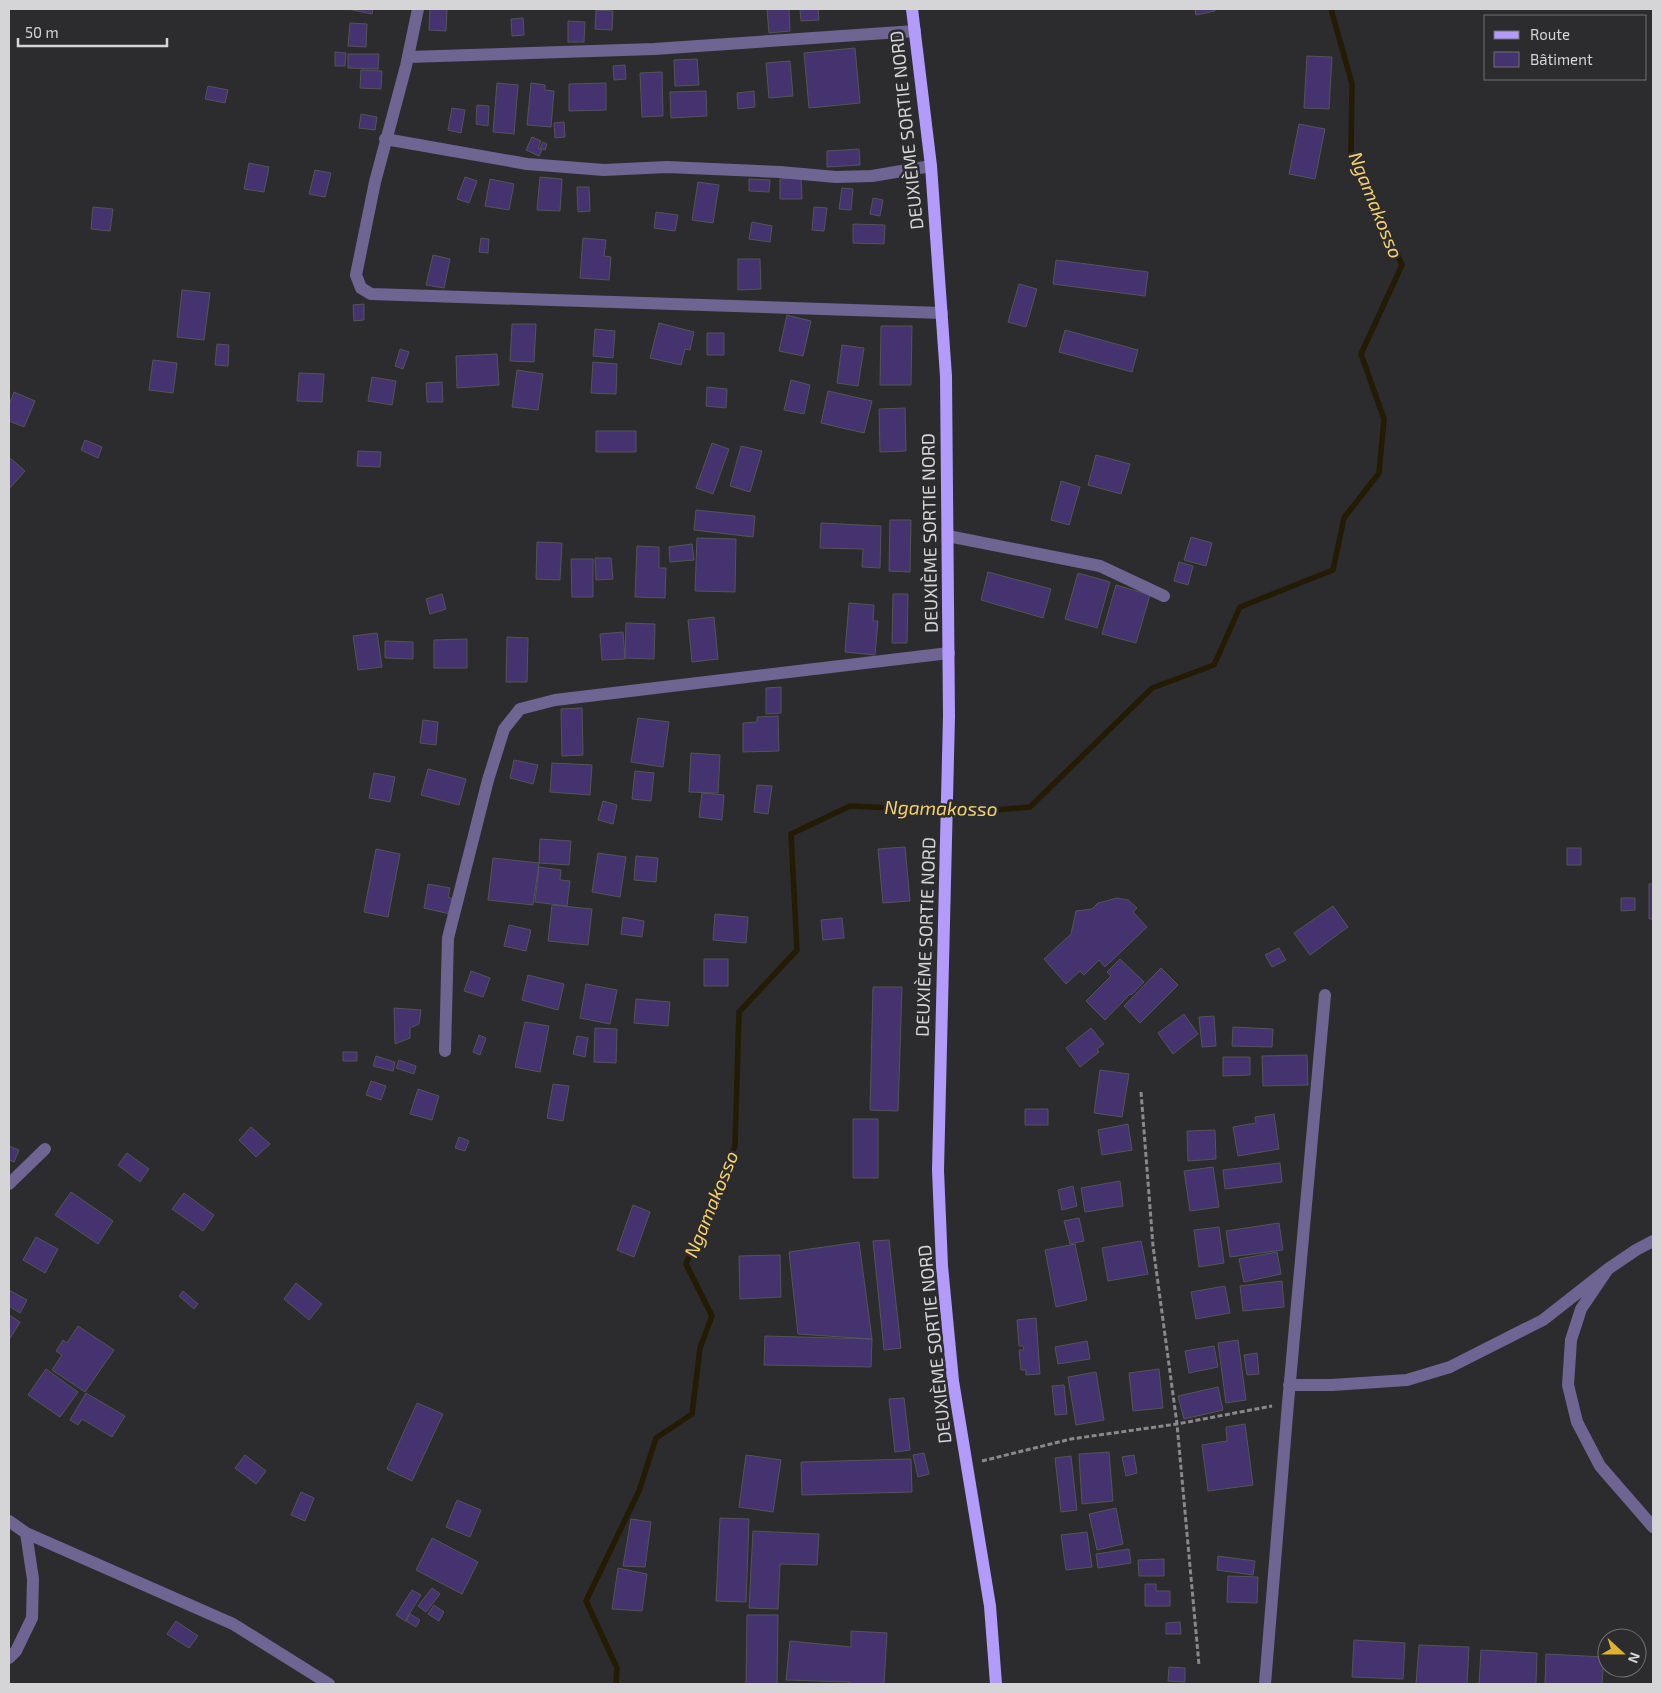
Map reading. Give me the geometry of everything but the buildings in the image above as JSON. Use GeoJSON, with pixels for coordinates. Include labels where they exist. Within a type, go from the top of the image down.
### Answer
{"type":"FeatureCollection","features":[{"type":"Feature","properties":{"kind":"main road","name":"DEUXIÈME SORTIE NORD"},"geometry":{"type":"LineString","coordinates":[[912,9],[931,166],[946,376],[949,653],[948,791],[938,1170],[942,1266],[953,1381],[990,1606],[996,1684]]}},
{"type":"Feature","properties":{"kind":"street"},"geometry":{"type":"LineString","coordinates":[[418,9],[408,57],[375,182],[356,275],[361,288],[371,294],[942,313]]}},
{"type":"Feature","properties":{"kind":"street"},"geometry":{"type":"LineString","coordinates":[[408,57],[654,49],[915,31]]}},
{"type":"Feature","properties":{"kind":"street"},"geometry":{"type":"LineString","coordinates":[[386,139],[527,164],[604,170],[667,168],[780,172],[836,177],[872,176],[931,166]]}},
{"type":"Feature","properties":{"kind":"street"},"geometry":{"type":"LineString","coordinates":[[948,536],[1100,566],[1164,596]]}},
{"type":"Feature","properties":{"kind":"street"},"geometry":{"type":"LineString","coordinates":[[445,1052],[448,938],[488,780],[504,729],[520,709],[555,700],[949,653]]}},
{"type":"Feature","properties":{"kind":"street"},"geometry":{"type":"LineString","coordinates":[[1266,1684],[1289,1385],[1325,995]]}},
{"type":"Feature","properties":{"kind":"street"},"geometry":{"type":"LineString","coordinates":[[9,1184],[45,1149]]}},
{"type":"Feature","properties":{"kind":"street"},"geometry":{"type":"LineString","coordinates":[[1289,1385],[1332,1385],[1407,1380],[1450,1367],[1543,1320],[1608,1269],[1653,1241]]}},
{"type":"Feature","properties":{"kind":"street"},"geometry":{"type":"LineString","coordinates":[[1608,1269],[1581,1309],[1571,1340],[1568,1385],[1576,1422],[1600,1466],[1652,1521]]}},
{"type":"Feature","properties":{"kind":"street"},"geometry":{"type":"LineString","coordinates":[[9,1521],[26,1533],[233,1624],[329,1684]]}},
{"type":"Feature","properties":{"kind":"street"},"geometry":{"type":"LineString","coordinates":[[9,1658],[16,1651],[32,1618],[33,1579],[26,1533]]}},
{"type":"Feature","properties":{"kind":"path"},"geometry":{"type":"LineString","coordinates":[[1141,1092],[1153,1246],[1177,1424],[1199,1665]]}},
{"type":"Feature","properties":{"kind":"path"},"geometry":{"type":"LineString","coordinates":[[968,1465],[1071,1439],[1177,1424],[1288,1403]]}},
{"type":"Feature","properties":{"kind":"waterway","name":"Ngamakosso"},"geometry":{"type":"LineString","coordinates":[[616,1684],[617,1668],[586,1601],[639,1491],[656,1438],[692,1414],[700,1348],[712,1316],[686,1264],[735,1146],[739,1012],[797,950],[791,834],[850,806],[973,812],[1030,807],[1152,688],[1214,665],[1240,607],[1333,570],[1344,518],[1379,473],[1384,419],[1361,354],[1402,265],[1351,152],[1352,84],[1331,9]]}}]}
